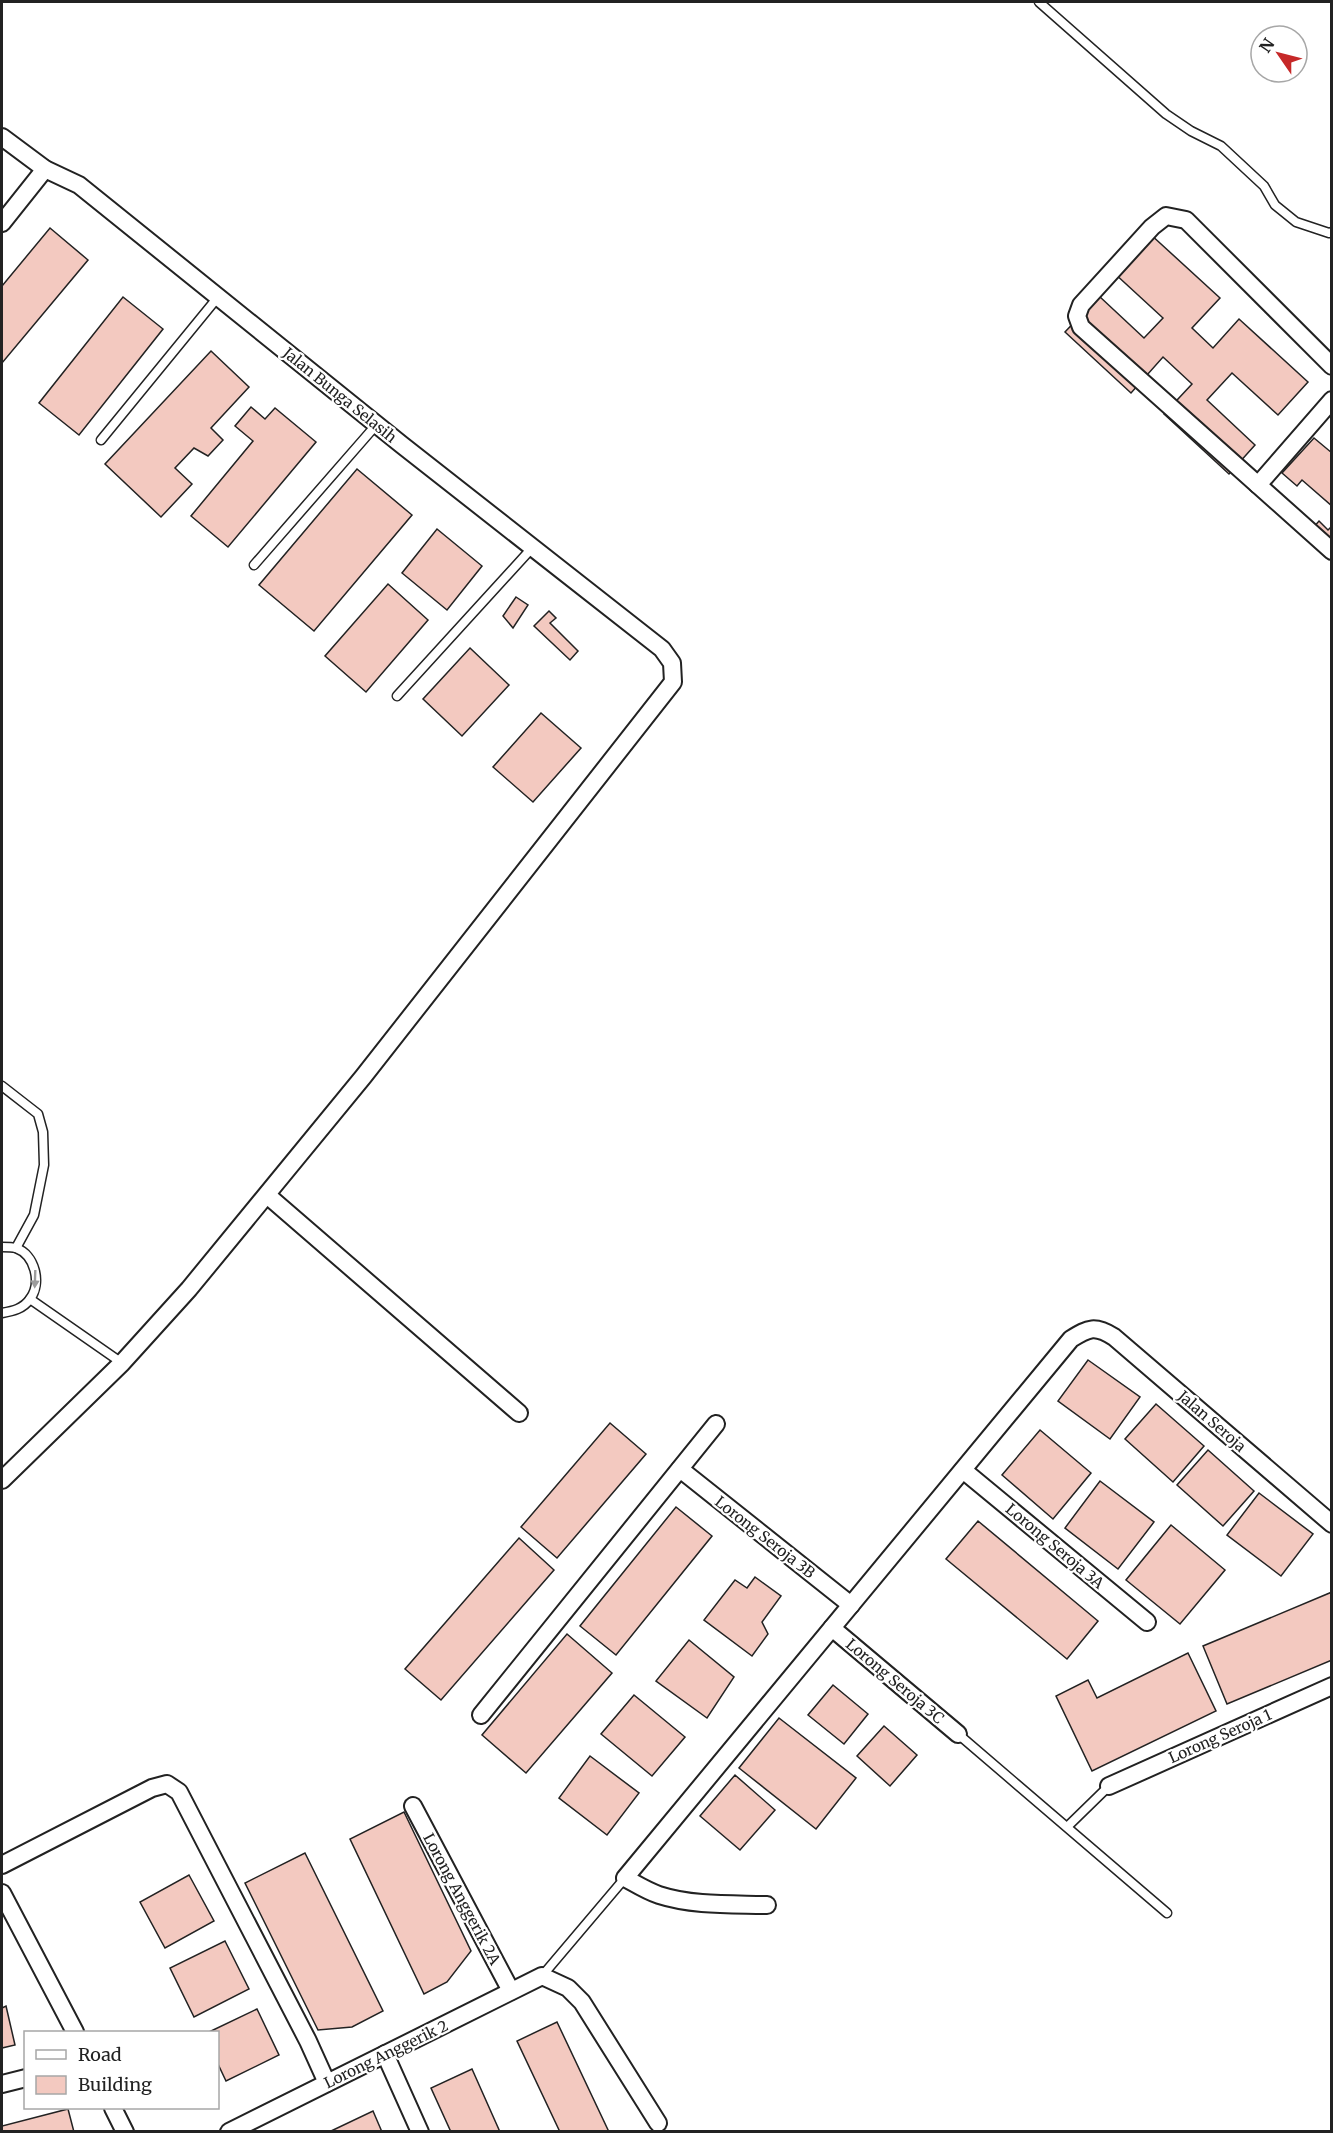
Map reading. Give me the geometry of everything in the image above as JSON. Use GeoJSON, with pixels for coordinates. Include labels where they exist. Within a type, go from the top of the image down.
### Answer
{"type":"FeatureCollection","features":[{"type":"Feature","properties":{"kind":"street","name":"Jalan Bunga Selasih"},"geometry":{"type":"LineString","coordinates":[[2,137],[45,169],[79,185],[532,548],[662,649],[672,663],[673,682],[363,1077],[267,1195]]}},
{"type":"Feature","properties":{"kind":"street"},"geometry":{"type":"LineString","coordinates":[[2,223],[45,169]]}},
{"type":"Feature","properties":{"kind":"street"},"geometry":{"type":"LineString","coordinates":[[1332,366],[1186,220],[1166,216],[1152,227],[1081,305],[1077,316],[1081,327],[1332,551]]}},
{"type":"Feature","properties":{"kind":"street"},"geometry":{"type":"LineString","coordinates":[[1258,485],[1332,400]]}},
{"type":"Feature","properties":{"kind":"street"},"geometry":{"type":"LineString","coordinates":[[2,1480],[122,1363],[189,1289],[267,1195],[519,1413]]}},
{"type":"Feature","properties":{"kind":"street","name":"Jalan Seroja"},"geometry":{"type":"LineString","coordinates":[[963,1470],[1071,1339],[1087,1329],[1101,1329],[1114,1337],[1332,1524]]}},
{"type":"Feature","properties":{"kind":"street"},"geometry":{"type":"LineString","coordinates":[[481,1715],[716,1424]]}},
{"type":"Feature","properties":{"kind":"street","name":"Lorong Seroja 3B"},"geometry":{"type":"LineString","coordinates":[[680,1469],[851,1605]]}},
{"type":"Feature","properties":{"kind":"street"},"geometry":{"type":"LineString","coordinates":[[767,1905],[693,1902],[675,1899],[657,1894],[625,1878],[963,1470]]}},
{"type":"Feature","properties":{"kind":"street","name":"Lorong Seroja 3A"},"geometry":{"type":"LineString","coordinates":[[963,1470],[1147,1622]]}},
{"type":"Feature","properties":{"kind":"street","name":"Lorong Seroja 3C"},"geometry":{"type":"LineString","coordinates":[[832,1628],[958,1734]]}},
{"type":"Feature","properties":{"kind":"street","name":"Lorong Seroja 1"},"geometry":{"type":"LineString","coordinates":[[1109,1786],[1332,1686]]}},
{"type":"Feature","properties":{"kind":"street"},"geometry":{"type":"LineString","coordinates":[[2,1865],[152,1788],[167,1784],[179,1792],[303,2030],[327,2083]]}},
{"type":"Feature","properties":{"kind":"street","name":"Lorong Anggerik 2A"},"geometry":{"type":"LineString","coordinates":[[412,1806],[511,1992]]}},
{"type":"Feature","properties":{"kind":"street"},"geometry":{"type":"LineString","coordinates":[[2,1893],[74,2031]]}},
{"type":"Feature","properties":{"kind":"street"},"geometry":{"type":"LineString","coordinates":[[542,1976],[568,1988],[582,2002],[658,2123]]}},
{"type":"Feature","properties":{"kind":"street","name":"Lorong Anggerik 2"},"geometry":{"type":"LineString","coordinates":[[229,2132],[542,1976]]}},
{"type":"Feature","properties":{"kind":"street"},"geometry":{"type":"LineString","coordinates":[[385,2054],[420,2132]]}},
{"type":"Feature","properties":{"kind":"street"},"geometry":{"type":"LineString","coordinates":[[2,2084],[24,2078]]}},
{"type":"Feature","properties":{"kind":"street"},"geometry":{"type":"LineString","coordinates":[[114,2109],[125,2132]]}},
{"type":"Feature","properties":{"kind":"lane"},"geometry":{"type":"LineString","coordinates":[[1039,2],[1166,114],[1191,131],[1221,146],[1264,186],[1275,205],[1296,222],[1332,232]]}},
{"type":"Feature","properties":{"kind":"lane"},"geometry":{"type":"LineString","coordinates":[[101,440],[218,297]]}},
{"type":"Feature","properties":{"kind":"lane"},"geometry":{"type":"LineString","coordinates":[[254,565],[377,424]]}},
{"type":"Feature","properties":{"kind":"lane"},"geometry":{"type":"LineString","coordinates":[[397,696],[532,548]]}},
{"type":"Feature","properties":{"kind":"lane"},"geometry":{"type":"LineString","coordinates":[[2,1086],[38,1114],[43,1132],[44,1165],[34,1215],[16,1248]]}},
{"type":"Feature","properties":{"kind":"lane"},"geometry":{"type":"LineString","coordinates":[[2,1247],[16,1248],[28,1257],[36,1270],[36,1285],[30,1299],[18,1310],[2,1313]]}},
{"type":"Feature","properties":{"kind":"lane"},"geometry":{"type":"LineString","coordinates":[[30,1299],[122,1363]]}},
{"type":"Feature","properties":{"kind":"lane"},"geometry":{"type":"LineString","coordinates":[[958,1734],[1167,1913]]}},
{"type":"Feature","properties":{"kind":"lane"},"geometry":{"type":"LineString","coordinates":[[1068,1826],[1109,1786]]}},
{"type":"Feature","properties":{"kind":"lane"},"geometry":{"type":"LineString","coordinates":[[542,1976],[625,1878]]}},
{"type":"Feature","properties":{"kind":"building"},"geometry":{"type":"Polygon","coordinates":[[[50,228],[88,260],[2,363],[2,286],[50,228]]]}},
{"type":"Feature","properties":{"kind":"building"},"geometry":{"type":"Polygon","coordinates":[[[1149,233],[1220,298],[1192,328],[1213,348],[1239,319],[1308,382],[1278,415],[1232,373],[1207,400],[1255,445],[1229,474],[1164,414],[1192,384],[1163,357],[1131,393],[1065,332],[1099,296],[1144,338],[1163,318],[1113,272],[1149,233]]]}},
{"type":"Feature","properties":{"kind":"building"},"geometry":{"type":"Polygon","coordinates":[[[123,297],[163,329],[79,435],[39,403],[123,297]]]}},
{"type":"Feature","properties":{"kind":"building"},"geometry":{"type":"Polygon","coordinates":[[[211,351],[249,387],[211,428],[223,440],[208,456],[194,448],[175,468],[192,484],[161,517],[105,464],[211,351]]]}},
{"type":"Feature","properties":{"kind":"building"},"geometry":{"type":"Polygon","coordinates":[[[251,407],[265,419],[275,408],[316,442],[228,547],[191,516],[253,441],[235,426],[251,407]]]}},
{"type":"Feature","properties":{"kind":"building"},"geometry":{"type":"Polygon","coordinates":[[[1314,438],[1332,453],[1332,506],[1302,480],[1297,486],[1282,473],[1314,438]]]}},
{"type":"Feature","properties":{"kind":"building"},"geometry":{"type":"Polygon","coordinates":[[[357,469],[412,515],[314,631],[259,585],[357,469]]]}},
{"type":"Feature","properties":{"kind":"building"},"geometry":{"type":"Polygon","coordinates":[[[1319,521],[1328,530],[1332,526],[1332,560],[1306,536],[1319,521]]]}},
{"type":"Feature","properties":{"kind":"building"},"geometry":{"type":"Polygon","coordinates":[[[437,529],[482,566],[447,610],[402,573],[437,529]]]}},
{"type":"Feature","properties":{"kind":"building"},"geometry":{"type":"Polygon","coordinates":[[[388,584],[428,620],[366,692],[325,656],[388,584]]]}},
{"type":"Feature","properties":{"kind":"building"},"geometry":{"type":"Polygon","coordinates":[[[516,597],[528,605],[513,628],[503,616],[516,597]]]}},
{"type":"Feature","properties":{"kind":"building"},"geometry":{"type":"Polygon","coordinates":[[[549,611],[556,618],[550,623],[578,651],[570,660],[534,626],[549,611]]]}},
{"type":"Feature","properties":{"kind":"building"},"geometry":{"type":"Polygon","coordinates":[[[470,648],[509,685],[462,736],[423,699],[470,648]]]}},
{"type":"Feature","properties":{"kind":"building"},"geometry":{"type":"Polygon","coordinates":[[[541,713],[581,748],[533,802],[493,767],[541,713]]]}},
{"type":"Feature","properties":{"kind":"building"},"geometry":{"type":"Polygon","coordinates":[[[1088,1360],[1140,1397],[1110,1439],[1058,1401],[1088,1360]]]}},
{"type":"Feature","properties":{"kind":"building"},"geometry":{"type":"Polygon","coordinates":[[[1156,1404],[1204,1446],[1173,1482],[1125,1439],[1156,1404]]]}},
{"type":"Feature","properties":{"kind":"building"},"geometry":{"type":"Polygon","coordinates":[[[610,1423],[646,1454],[557,1558],[521,1527],[610,1423]]]}},
{"type":"Feature","properties":{"kind":"building"},"geometry":{"type":"Polygon","coordinates":[[[1040,1430],[1091,1473],[1053,1519],[1002,1475],[1040,1430]]]}},
{"type":"Feature","properties":{"kind":"building"},"geometry":{"type":"Polygon","coordinates":[[[1208,1450],[1254,1491],[1223,1526],[1177,1485],[1208,1450]]]}},
{"type":"Feature","properties":{"kind":"building"},"geometry":{"type":"Polygon","coordinates":[[[1100,1481],[1154,1522],[1118,1569],[1065,1528],[1100,1481]]]}},
{"type":"Feature","properties":{"kind":"building"},"geometry":{"type":"Polygon","coordinates":[[[1259,1493],[1313,1534],[1281,1576],[1227,1535],[1259,1493]]]}},
{"type":"Feature","properties":{"kind":"building"},"geometry":{"type":"Polygon","coordinates":[[[676,1507],[712,1536],[616,1655],[580,1626],[676,1507]]]}},
{"type":"Feature","properties":{"kind":"building"},"geometry":{"type":"Polygon","coordinates":[[[978,1521],[1098,1621],[1067,1659],[946,1559],[978,1521]]]}},
{"type":"Feature","properties":{"kind":"building"},"geometry":{"type":"Polygon","coordinates":[[[1171,1525],[1225,1570],[1180,1624],[1126,1580],[1171,1525]]]}},
{"type":"Feature","properties":{"kind":"building"},"geometry":{"type":"Polygon","coordinates":[[[519,1538],[554,1570],[441,1700],[405,1669],[519,1538]]]}},
{"type":"Feature","properties":{"kind":"building"},"geometry":{"type":"Polygon","coordinates":[[[755,1577],[781,1596],[762,1622],[768,1634],[752,1656],[704,1620],[735,1580],[747,1588],[755,1577]]]}},
{"type":"Feature","properties":{"kind":"building"},"geometry":{"type":"Polygon","coordinates":[[[1332,1592],[1332,1660],[1227,1704],[1203,1646],[1332,1592]]]}},
{"type":"Feature","properties":{"kind":"building"},"geometry":{"type":"Polygon","coordinates":[[[567,1634],[612,1673],[526,1773],[482,1735],[567,1634]]]}},
{"type":"Feature","properties":{"kind":"building"},"geometry":{"type":"Polygon","coordinates":[[[689,1640],[734,1677],[707,1718],[656,1681],[689,1640]]]}},
{"type":"Feature","properties":{"kind":"building"},"geometry":{"type":"Polygon","coordinates":[[[1188,1653],[1216,1711],[1092,1771],[1056,1696],[1088,1680],[1097,1698],[1188,1653]]]}},
{"type":"Feature","properties":{"kind":"building"},"geometry":{"type":"Polygon","coordinates":[[[833,1685],[868,1714],[844,1744],[808,1715],[833,1685]]]}},
{"type":"Feature","properties":{"kind":"building"},"geometry":{"type":"Polygon","coordinates":[[[634,1695],[685,1737],[652,1776],[601,1734],[634,1695]]]}},
{"type":"Feature","properties":{"kind":"building"},"geometry":{"type":"Polygon","coordinates":[[[779,1718],[856,1778],[816,1829],[739,1768],[779,1718]]]}},
{"type":"Feature","properties":{"kind":"building"},"geometry":{"type":"Polygon","coordinates":[[[884,1726],[917,1755],[890,1786],[857,1756],[884,1726]]]}},
{"type":"Feature","properties":{"kind":"building"},"geometry":{"type":"Polygon","coordinates":[[[590,1756],[639,1793],[607,1835],[559,1798],[590,1756]]]}},
{"type":"Feature","properties":{"kind":"building"},"geometry":{"type":"Polygon","coordinates":[[[735,1775],[775,1810],[740,1850],[700,1816],[735,1775]]]}},
{"type":"Feature","properties":{"kind":"building"},"geometry":{"type":"Polygon","coordinates":[[[404,1812],[471,1951],[447,1982],[424,1994],[350,1839],[404,1812]]]}},
{"type":"Feature","properties":{"kind":"building"},"geometry":{"type":"Polygon","coordinates":[[[305,1853],[383,2011],[352,2027],[318,2030],[245,1883],[305,1853]]]}},
{"type":"Feature","properties":{"kind":"building"},"geometry":{"type":"Polygon","coordinates":[[[189,1875],[214,1921],[165,1948],[140,1902],[189,1875]]]}},
{"type":"Feature","properties":{"kind":"building"},"geometry":{"type":"Polygon","coordinates":[[[225,1941],[249,1989],[194,2017],[170,1968],[225,1941]]]}},
{"type":"Feature","properties":{"kind":"building"},"geometry":{"type":"Polygon","coordinates":[[[6,2006],[15,2045],[2,2048],[2,2008],[6,2006]]]}},
{"type":"Feature","properties":{"kind":"building"},"geometry":{"type":"Polygon","coordinates":[[[257,2009],[279,2055],[226,2081],[219,2066],[219,2031],[211,2031],[257,2009]]]}},
{"type":"Feature","properties":{"kind":"building"},"geometry":{"type":"Polygon","coordinates":[[[557,2022],[609,2132],[560,2132],[517,2041],[557,2022]]]}},
{"type":"Feature","properties":{"kind":"building"},"geometry":{"type":"Polygon","coordinates":[[[472,2069],[500,2132],[451,2132],[431,2088],[472,2069]]]}},
{"type":"Feature","properties":{"kind":"building"},"geometry":{"type":"Polygon","coordinates":[[[68,2109],[74,2132],[2,2132],[2,2126],[68,2109]]]}},
{"type":"Feature","properties":{"kind":"building"},"geometry":{"type":"Polygon","coordinates":[[[373,2111],[382,2132],[331,2132],[331,2131],[373,2111]]]}}]}
